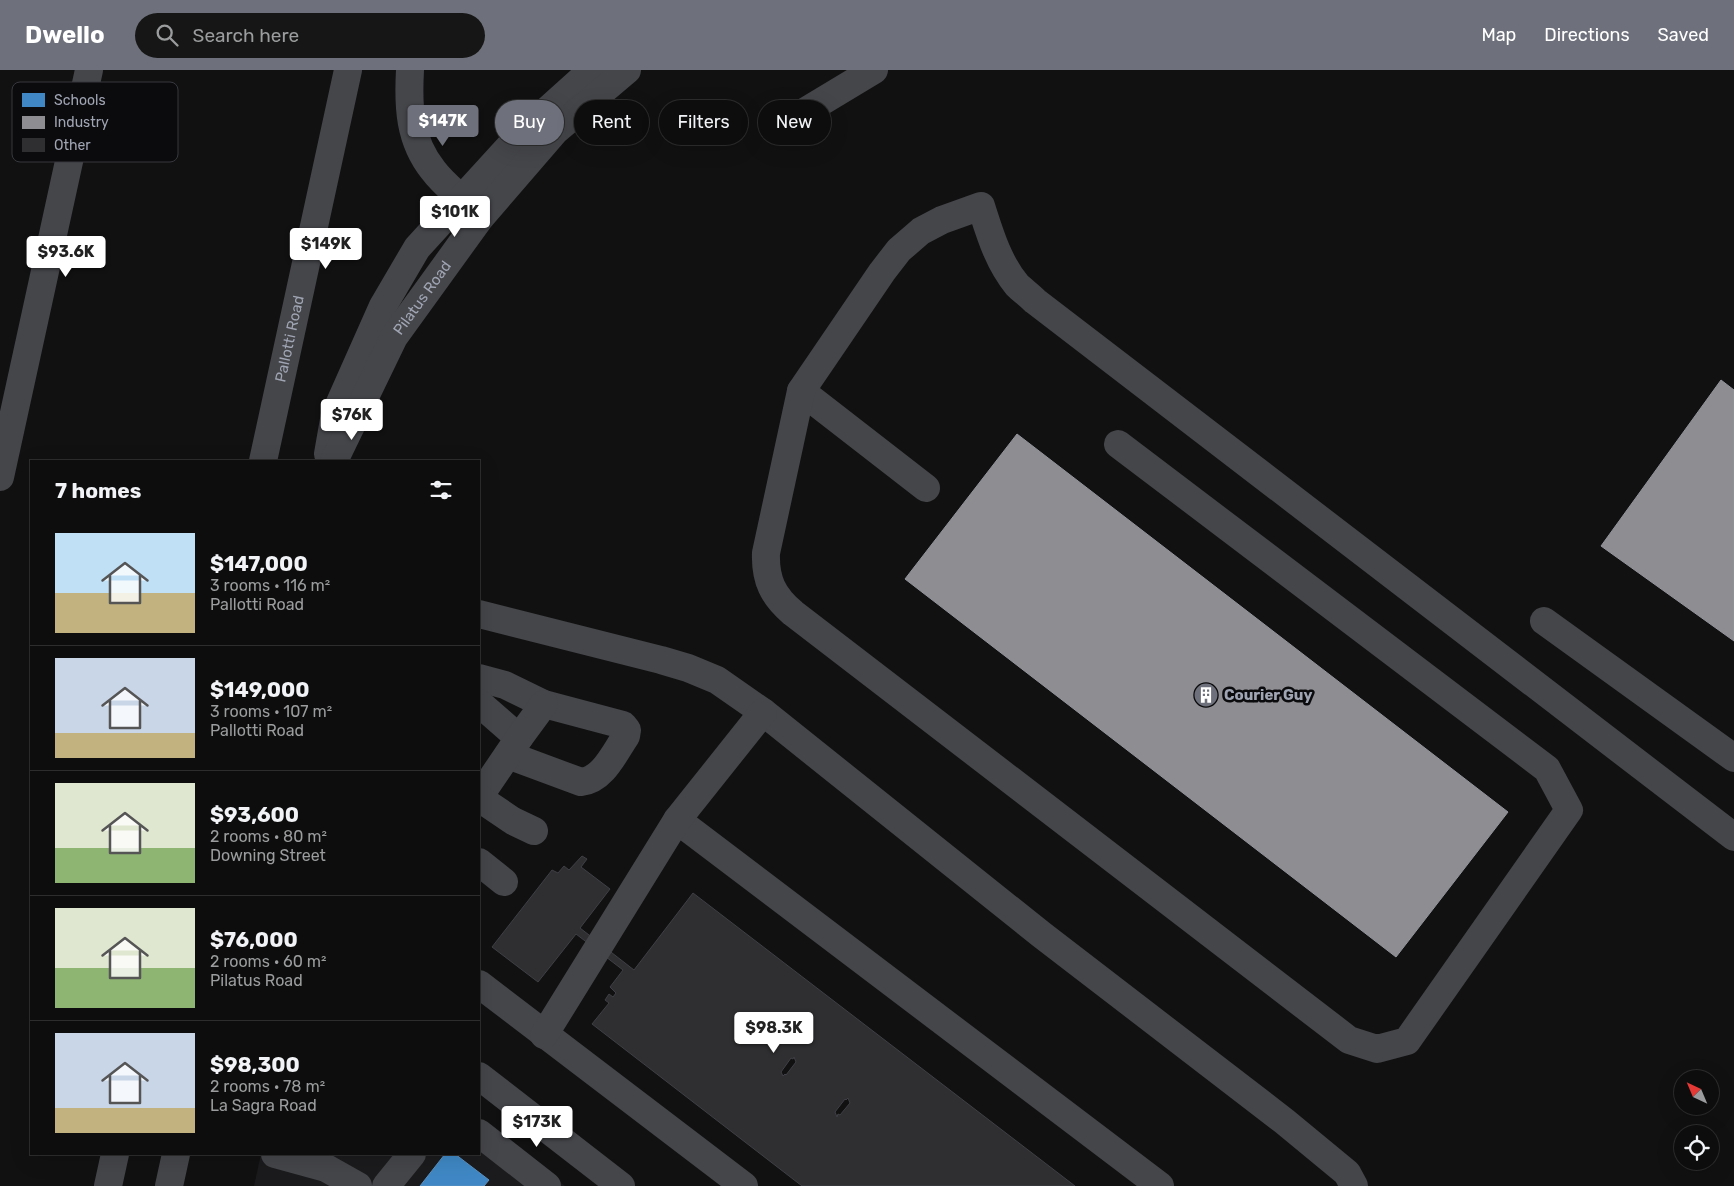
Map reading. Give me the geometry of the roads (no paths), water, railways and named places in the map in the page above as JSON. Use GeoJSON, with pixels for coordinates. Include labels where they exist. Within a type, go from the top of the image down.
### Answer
{"type":"FeatureCollection","features":[{"type":"Feature","properties":{"kind":"street","name":"Pallotti Road"},"geometry":{"type":"LineString","coordinates":[[263,460],[348,70]]}},
{"type":"Feature","properties":{"kind":"street"},"geometry":{"type":"LineString","coordinates":[[410,70],[408,100],[412,126],[420,150],[433,170],[471,208]]}},
{"type":"Feature","properties":{"kind":"street","name":"Pilatus Road"},"geometry":{"type":"LineString","coordinates":[[334,460],[394,337],[471,208],[521,134],[592,70]]}},
{"type":"Feature","properties":{"kind":"street","name":"Pilatus Road"},"geometry":{"type":"LineString","coordinates":[[327,460],[334,414],[384,306],[417,248],[471,208],[555,131],[627,70]]}},
{"type":"Feature","properties":{"kind":"street"},"geometry":{"type":"LineString","coordinates":[[824,100],[874,70]]}},
{"type":"Feature","properties":{"kind":"street"},"geometry":{"type":"LineString","coordinates":[[0,477],[8,392],[65,162]]}},
{"type":"Feature","properties":{"kind":"street"},"geometry":{"type":"LineString","coordinates":[[1118,444],[1547,769],[1570,810],[1407,1041],[1376,1049],[1349,1040],[781,603],[771,587],[765,568],[766,553],[801,391],[882,272],[899,250],[921,231],[942,220],[981,206],[1002,263],[1018,285],[1035,301],[1734,837]]}},
{"type":"Feature","properties":{"kind":"street"},"geometry":{"type":"LineString","coordinates":[[801,391],[926,488]]}},
{"type":"Feature","properties":{"kind":"street"},"geometry":{"type":"LineString","coordinates":[[480,614],[688,668],[717,680],[763,712],[1042,935],[1284,1120],[1347,1174],[1354,1186]]}},
{"type":"Feature","properties":{"kind":"street"},"geometry":{"type":"LineString","coordinates":[[1544,622],[1734,758]]}},
{"type":"Feature","properties":{"kind":"street"},"geometry":{"type":"LineString","coordinates":[[480,678],[505,685],[544,704],[624,725],[627,730],[626,736],[599,776],[587,782],[581,782],[513,746],[480,704]]}},
{"type":"Feature","properties":{"kind":"street"},"geometry":{"type":"LineString","coordinates":[[534,831],[513,821],[482,786],[544,704]]}},
{"type":"Feature","properties":{"kind":"street"},"geometry":{"type":"LineString","coordinates":[[544,1035],[677,820],[763,712]]}},
{"type":"Feature","properties":{"kind":"street"},"geometry":{"type":"LineString","coordinates":[[677,820],[1160,1186]]}},
{"type":"Feature","properties":{"kind":"street"},"geometry":{"type":"LineString","coordinates":[[480,863],[504,882]]}},
{"type":"Feature","properties":{"kind":"street"},"geometry":{"type":"LineString","coordinates":[[480,985],[744,1186]]}},
{"type":"Feature","properties":{"kind":"street"},"geometry":{"type":"LineString","coordinates":[[480,1077],[620,1186]]}},
{"type":"Feature","properties":{"kind":"street"},"geometry":{"type":"LineString","coordinates":[[480,1134],[547,1186]]}},
{"type":"Feature","properties":{"kind":"street"},"geometry":{"type":"LineString","coordinates":[[108,1186],[115,1155]]}},
{"type":"Feature","properties":{"kind":"street"},"geometry":{"type":"LineString","coordinates":[[169,1186],[176,1155]]}},
{"type":"Feature","properties":{"kind":"street"},"geometry":{"type":"LineString","coordinates":[[280,1155],[326,1168],[358,1186]]}},
{"type":"Feature","properties":{"kind":"street"},"geometry":{"type":"LineString","coordinates":[[386,1186],[411,1155]]}},
{"type":"Feature","properties":{"kind":"place","name":"Courier Guy"},"geometry":{"type":"Point","coordinates":[1206,695]}}]}
